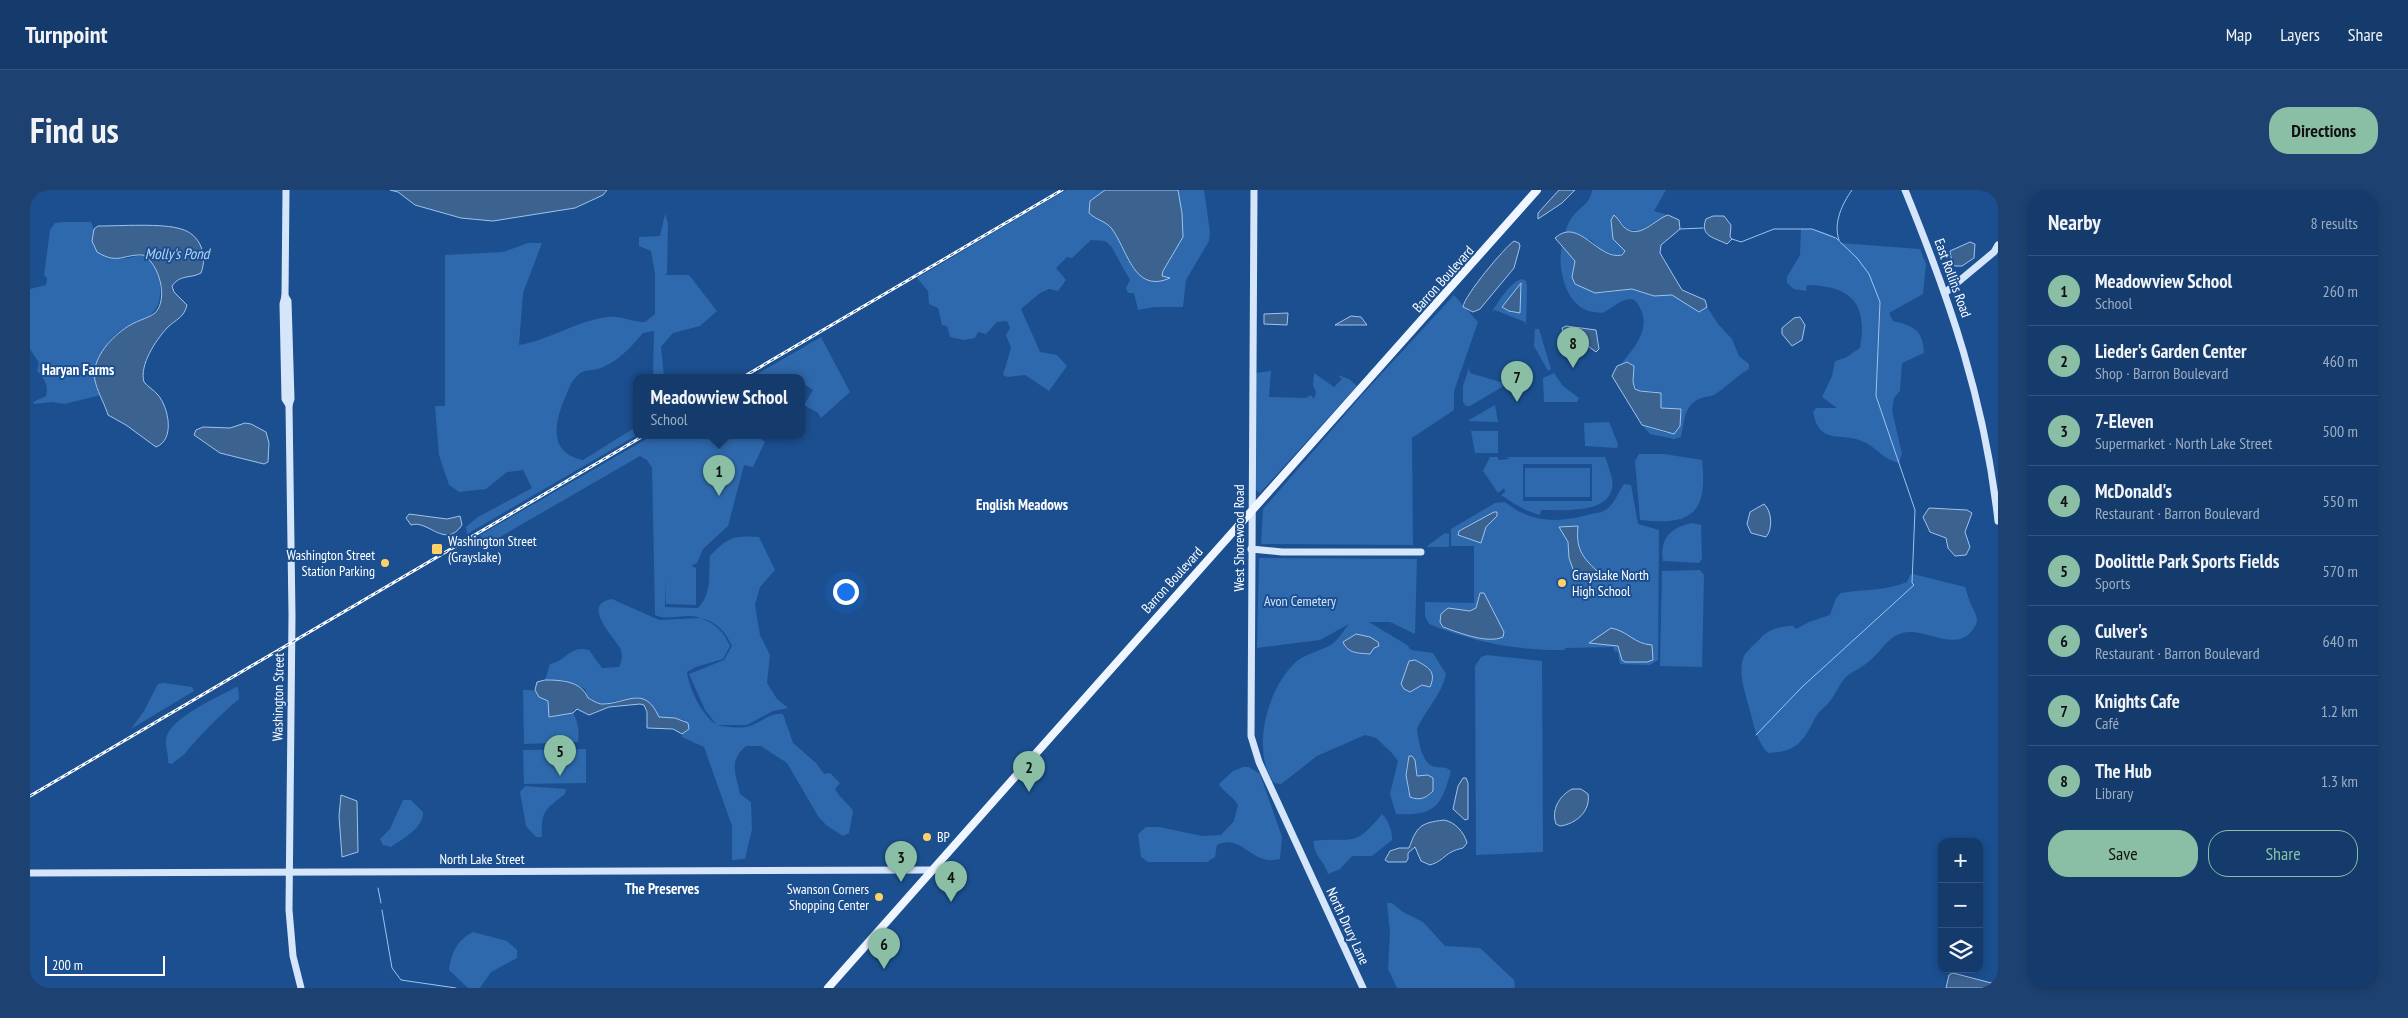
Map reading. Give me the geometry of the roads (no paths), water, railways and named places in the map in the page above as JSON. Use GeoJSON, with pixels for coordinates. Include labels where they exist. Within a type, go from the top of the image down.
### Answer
{"type":"FeatureCollection","features":[{"type":"Feature","properties":{"kind":"main road","name":"Washington Street"},"geometry":{"type":"LineString","coordinates":[[286,190],[285,296],[288,301],[291,399],[289,405],[292,597],[291,933],[293,956],[301,988]]}},
{"type":"Feature","properties":{"kind":"main road","name":"West Shorewood Road"},"geometry":{"type":"LineString","coordinates":[[1254,190],[1251,736],[1259,762],[1310,874]]}},
{"type":"Feature","properties":{"kind":"main road","name":"Barron Boulevard"},"geometry":{"type":"LineString","coordinates":[[828,988],[1252,510],[1472,266],[1536,190]]}},
{"type":"Feature","properties":{"kind":"main road","name":"East Rollins Road"},"geometry":{"type":"LineString","coordinates":[[1905,190],[1946,292],[1971,377],[1988,453],[1998,521]]}},
{"type":"Feature","properties":{"kind":"main road"},"geometry":{"type":"LineString","coordinates":[[1946,292],[1994,252],[1998,245]]}},
{"type":"Feature","properties":{"kind":"main road"},"geometry":{"type":"LineString","coordinates":[[1252,551],[1421,553]]}},
{"type":"Feature","properties":{"kind":"main road","name":"North Lake Street"},"geometry":{"type":"LineString","coordinates":[[30,873],[934,870]]}},
{"type":"Feature","properties":{"kind":"main road","name":"North Drury Lane"},"geometry":{"type":"LineString","coordinates":[[1310,874],[1363,988]]}},
{"type":"Feature","properties":{"kind":"water"},"geometry":{"type":"Polygon","coordinates":[[[390,190],[607,190],[603,195],[575,208],[493,221],[461,218],[415,205],[398,192],[390,190]]]}},
{"type":"Feature","properties":{"kind":"water"},"geometry":{"type":"Polygon","coordinates":[[[1105,190],[1178,190],[1182,213],[1183,237],[1163,271],[1162,276],[1170,278],[1158,281],[1148,280],[1140,275],[1112,229],[1089,213],[1090,201],[1105,190]]]}},
{"type":"Feature","properties":{"kind":"water"},"geometry":{"type":"Polygon","coordinates":[[[1559,190],[1575,190],[1562,203],[1538,219],[1538,213],[1559,190]]]}},
{"type":"Feature","properties":{"kind":"water"},"geometry":{"type":"Polygon","coordinates":[[[1614,215],[1624,227],[1635,232],[1647,228],[1668,215],[1679,220],[1680,229],[1661,245],[1660,253],[1682,290],[1705,300],[1707,307],[1699,312],[1672,295],[1654,296],[1632,289],[1595,293],[1575,284],[1572,277],[1575,261],[1555,238],[1564,233],[1572,232],[1580,235],[1605,252],[1613,255],[1622,255],[1625,251],[1613,239],[1611,220],[1614,215]]]}},
{"type":"Feature","properties":{"kind":"water"},"geometry":{"type":"Polygon","coordinates":[[[1713,216],[1724,216],[1731,225],[1730,237],[1732,239],[1727,244],[1710,236],[1705,230],[1706,219],[1713,216]]]}},
{"type":"Feature","properties":{"kind":"water","name":"Molly's Pond"},"geometry":{"type":"Polygon","coordinates":[[[152,225],[173,227],[193,235],[198,240],[203,252],[204,259],[201,273],[182,278],[172,286],[174,292],[187,305],[186,309],[182,316],[167,328],[158,339],[144,368],[144,382],[158,395],[167,415],[168,431],[166,438],[156,447],[126,425],[108,415],[96,385],[94,373],[97,361],[110,341],[128,326],[155,313],[159,307],[162,291],[158,273],[149,259],[143,255],[110,258],[97,252],[92,241],[94,229],[98,226],[152,225]]]}},
{"type":"Feature","properties":{"kind":"water"},"geometry":{"type":"Polygon","coordinates":[[[1514,241],[1519,243],[1520,246],[1514,268],[1480,309],[1473,312],[1463,307],[1470,293],[1485,272],[1514,241]]]}},
{"type":"Feature","properties":{"kind":"water"},"geometry":{"type":"Polygon","coordinates":[[[1970,242],[1975,244],[1974,258],[1962,266],[1955,266],[1952,263],[1950,251],[1970,242]]]}},
{"type":"Feature","properties":{"kind":"water"},"geometry":{"type":"Polygon","coordinates":[[[1521,283],[1520,313],[1509,311],[1502,307],[1521,283]]]}},
{"type":"Feature","properties":{"kind":"water"},"geometry":{"type":"Polygon","coordinates":[[[1288,313],[1287,325],[1264,324],[1264,314],[1288,313]]]}},
{"type":"Feature","properties":{"kind":"water"},"geometry":{"type":"Polygon","coordinates":[[[1351,316],[1361,317],[1367,325],[1335,325],[1351,316]]]}},
{"type":"Feature","properties":{"kind":"water"},"geometry":{"type":"Polygon","coordinates":[[[1800,317],[1805,325],[1802,340],[1792,346],[1782,334],[1782,328],[1794,318],[1800,317]]]}},
{"type":"Feature","properties":{"kind":"water"},"geometry":{"type":"Polygon","coordinates":[[[1566,326],[1596,330],[1599,349],[1596,352],[1584,343],[1567,346],[1562,328],[1566,326]]]}},
{"type":"Feature","properties":{"kind":"water"},"geometry":{"type":"Polygon","coordinates":[[[1627,362],[1634,366],[1633,382],[1635,389],[1661,393],[1661,408],[1681,409],[1680,426],[1674,434],[1642,425],[1612,376],[1617,366],[1627,362]]]}},
{"type":"Feature","properties":{"kind":"water"},"geometry":{"type":"Polygon","coordinates":[[[245,423],[266,432],[269,443],[268,462],[264,464],[220,453],[194,435],[196,430],[203,427],[230,428],[245,423]]]}},
{"type":"Feature","properties":{"kind":"water"},"geometry":{"type":"Polygon","coordinates":[[[1764,504],[1769,511],[1771,520],[1770,529],[1766,537],[1751,533],[1747,524],[1750,512],[1764,504]]]}},
{"type":"Feature","properties":{"kind":"water"},"geometry":{"type":"Polygon","coordinates":[[[1929,508],[1967,510],[1972,513],[1965,532],[1970,547],[1966,555],[1955,556],[1948,548],[1946,538],[1930,532],[1923,517],[1929,508]]]}},
{"type":"Feature","properties":{"kind":"water"},"geometry":{"type":"Polygon","coordinates":[[[1497,512],[1497,516],[1486,527],[1481,543],[1458,535],[1459,531],[1497,512]]]}},
{"type":"Feature","properties":{"kind":"water"},"geometry":{"type":"Polygon","coordinates":[[[409,514],[447,519],[460,516],[462,525],[456,532],[449,535],[443,534],[417,524],[411,525],[406,518],[409,514]]]}},
{"type":"Feature","properties":{"kind":"water"},"geometry":{"type":"Polygon","coordinates":[[[1578,526],[1579,546],[1583,556],[1597,571],[1588,575],[1574,572],[1569,558],[1568,542],[1559,527],[1578,526]]]}},
{"type":"Feature","properties":{"kind":"water"},"geometry":{"type":"Polygon","coordinates":[[[1480,593],[1484,593],[1504,632],[1503,637],[1497,639],[1481,638],[1465,635],[1443,627],[1440,622],[1441,614],[1448,608],[1470,611],[1476,608],[1480,593]]]}},
{"type":"Feature","properties":{"kind":"water"},"geometry":{"type":"Polygon","coordinates":[[[1611,628],[1640,642],[1652,645],[1653,660],[1647,662],[1625,662],[1622,660],[1618,646],[1589,643],[1611,628]]]}},
{"type":"Feature","properties":{"kind":"water"},"geometry":{"type":"Polygon","coordinates":[[[1356,634],[1370,637],[1378,642],[1379,646],[1374,648],[1370,654],[1351,651],[1343,642],[1356,634]]]}},
{"type":"Feature","properties":{"kind":"water"},"geometry":{"type":"Polygon","coordinates":[[[1415,660],[1430,670],[1432,682],[1430,687],[1422,685],[1410,692],[1404,689],[1401,684],[1409,661],[1415,660]]]}},
{"type":"Feature","properties":{"kind":"water"},"geometry":{"type":"Polygon","coordinates":[[[558,680],[576,685],[585,692],[588,698],[600,704],[641,698],[653,707],[659,717],[675,718],[688,723],[689,729],[682,734],[673,729],[647,728],[647,712],[644,705],[640,704],[609,707],[589,715],[577,709],[573,713],[549,717],[548,701],[539,697],[535,690],[537,682],[558,680]]]}},
{"type":"Feature","properties":{"kind":"water"},"geometry":{"type":"Polygon","coordinates":[[[1409,756],[1412,756],[1415,760],[1417,776],[1428,775],[1433,778],[1433,791],[1423,798],[1410,797],[1406,775],[1409,756]]]}},
{"type":"Feature","properties":{"kind":"water"},"geometry":{"type":"Polygon","coordinates":[[[1463,778],[1466,778],[1468,783],[1468,819],[1465,820],[1453,809],[1458,786],[1463,778]]]}},
{"type":"Feature","properties":{"kind":"water"},"geometry":{"type":"Polygon","coordinates":[[[1572,789],[1581,789],[1588,794],[1587,806],[1581,816],[1572,823],[1560,826],[1556,824],[1555,809],[1563,795],[1572,789]]]}},
{"type":"Feature","properties":{"kind":"water"},"geometry":{"type":"Polygon","coordinates":[[[341,795],[357,801],[358,852],[342,857],[339,816],[341,795]]]}},
{"type":"Feature","properties":{"kind":"water"},"geometry":{"type":"Polygon","coordinates":[[[1444,820],[1452,823],[1461,831],[1467,843],[1463,848],[1430,865],[1421,861],[1415,847],[1408,853],[1406,862],[1388,862],[1385,860],[1390,851],[1399,848],[1409,848],[1414,835],[1420,827],[1444,820]]]}},
{"type":"Feature","properties":{"kind":"water"},"geometry":{"type":"Polygon","coordinates":[[[1953,973],[1995,984],[1998,988],[1946,988],[1949,975],[1953,973]]]}},
{"type":"Feature","properties":{"kind":"waterway"},"geometry":{"type":"LineString","coordinates":[[1839,240],[1837,234],[1838,220],[1845,201],[1852,190]]}},
{"type":"Feature","properties":{"kind":"waterway"},"geometry":{"type":"LineString","coordinates":[[1680,229],[1703,228]]}},
{"type":"Feature","properties":{"kind":"waterway"},"geometry":{"type":"LineString","coordinates":[[1732,239],[1741,242],[1774,229],[1812,229],[1836,238],[1857,258],[1869,274],[1880,302],[1876,396],[1915,510],[1912,583],[1914,585],[1802,687],[1756,735]]}},
{"type":"Feature","properties":{"kind":"waterway"},"geometry":{"type":"LineString","coordinates":[[378,888],[381,903]]}},
{"type":"Feature","properties":{"kind":"waterway"},"geometry":{"type":"LineString","coordinates":[[382,910],[392,968],[401,980],[456,988]]}},
{"type":"Feature","properties":{"kind":"railway"},"geometry":{"type":"LineString","coordinates":[[748,374],[1062,190]]}},
{"type":"Feature","properties":{"kind":"railway"},"geometry":{"type":"LineString","coordinates":[[30,796],[638,439]]}},
{"type":"Feature","properties":{"kind":"place","name":"The Hub"},"geometry":{"type":"Point","coordinates":[1573,368]}},
{"type":"Feature","properties":{"kind":"place","name":"Knights Cafe"},"geometry":{"type":"Point","coordinates":[1517,402]}},
{"type":"Feature","properties":{"kind":"place","name":"Meadowview School"},"geometry":{"type":"Point","coordinates":[719,496]}},
{"type":"Feature","properties":{"kind":"place","name":"Washington Street (Grayslake)"},"geometry":{"type":"Point","coordinates":[437,549]}},
{"type":"Feature","properties":{"kind":"place","name":"Washington Street Station Parking"},"geometry":{"type":"Point","coordinates":[385,563]}},
{"type":"Feature","properties":{"kind":"place","name":"Grayslake North High School"},"geometry":{"type":"Point","coordinates":[1562,583]}},
{"type":"Feature","properties":{"kind":"place","name":"Doolittle Park Sports Fields"},"geometry":{"type":"Point","coordinates":[560,776]}},
{"type":"Feature","properties":{"kind":"place","name":"Lieder's Garden Center"},"geometry":{"type":"Point","coordinates":[1029,792]}},
{"type":"Feature","properties":{"kind":"place","name":"BP"},"geometry":{"type":"Point","coordinates":[927,837]}},
{"type":"Feature","properties":{"kind":"place","name":"7-Eleven"},"geometry":{"type":"Point","coordinates":[901,882]}},
{"type":"Feature","properties":{"kind":"place","name":"Swanson Corners Shopping Center"},"geometry":{"type":"Point","coordinates":[879,897]}},
{"type":"Feature","properties":{"kind":"place","name":"McDonald's"},"geometry":{"type":"Point","coordinates":[951,902]}},
{"type":"Feature","properties":{"kind":"place","name":"Culver's"},"geometry":{"type":"Point","coordinates":[884,969]}},
{"type":"Feature","properties":{"kind":"district","name":"Haryan Farms"},"geometry":{"type":"Point","coordinates":[78,369]}},
{"type":"Feature","properties":{"kind":"district","name":"English Meadows"},"geometry":{"type":"Point","coordinates":[1022,504]}},
{"type":"Feature","properties":{"kind":"district","name":"The Preserves"},"geometry":{"type":"Point","coordinates":[662,888]}},
{"type":"Feature","properties":{"kind":"park label","name":"Avon Cemetery"},"geometry":{"type":"Point","coordinates":[1300,601]}}]}
